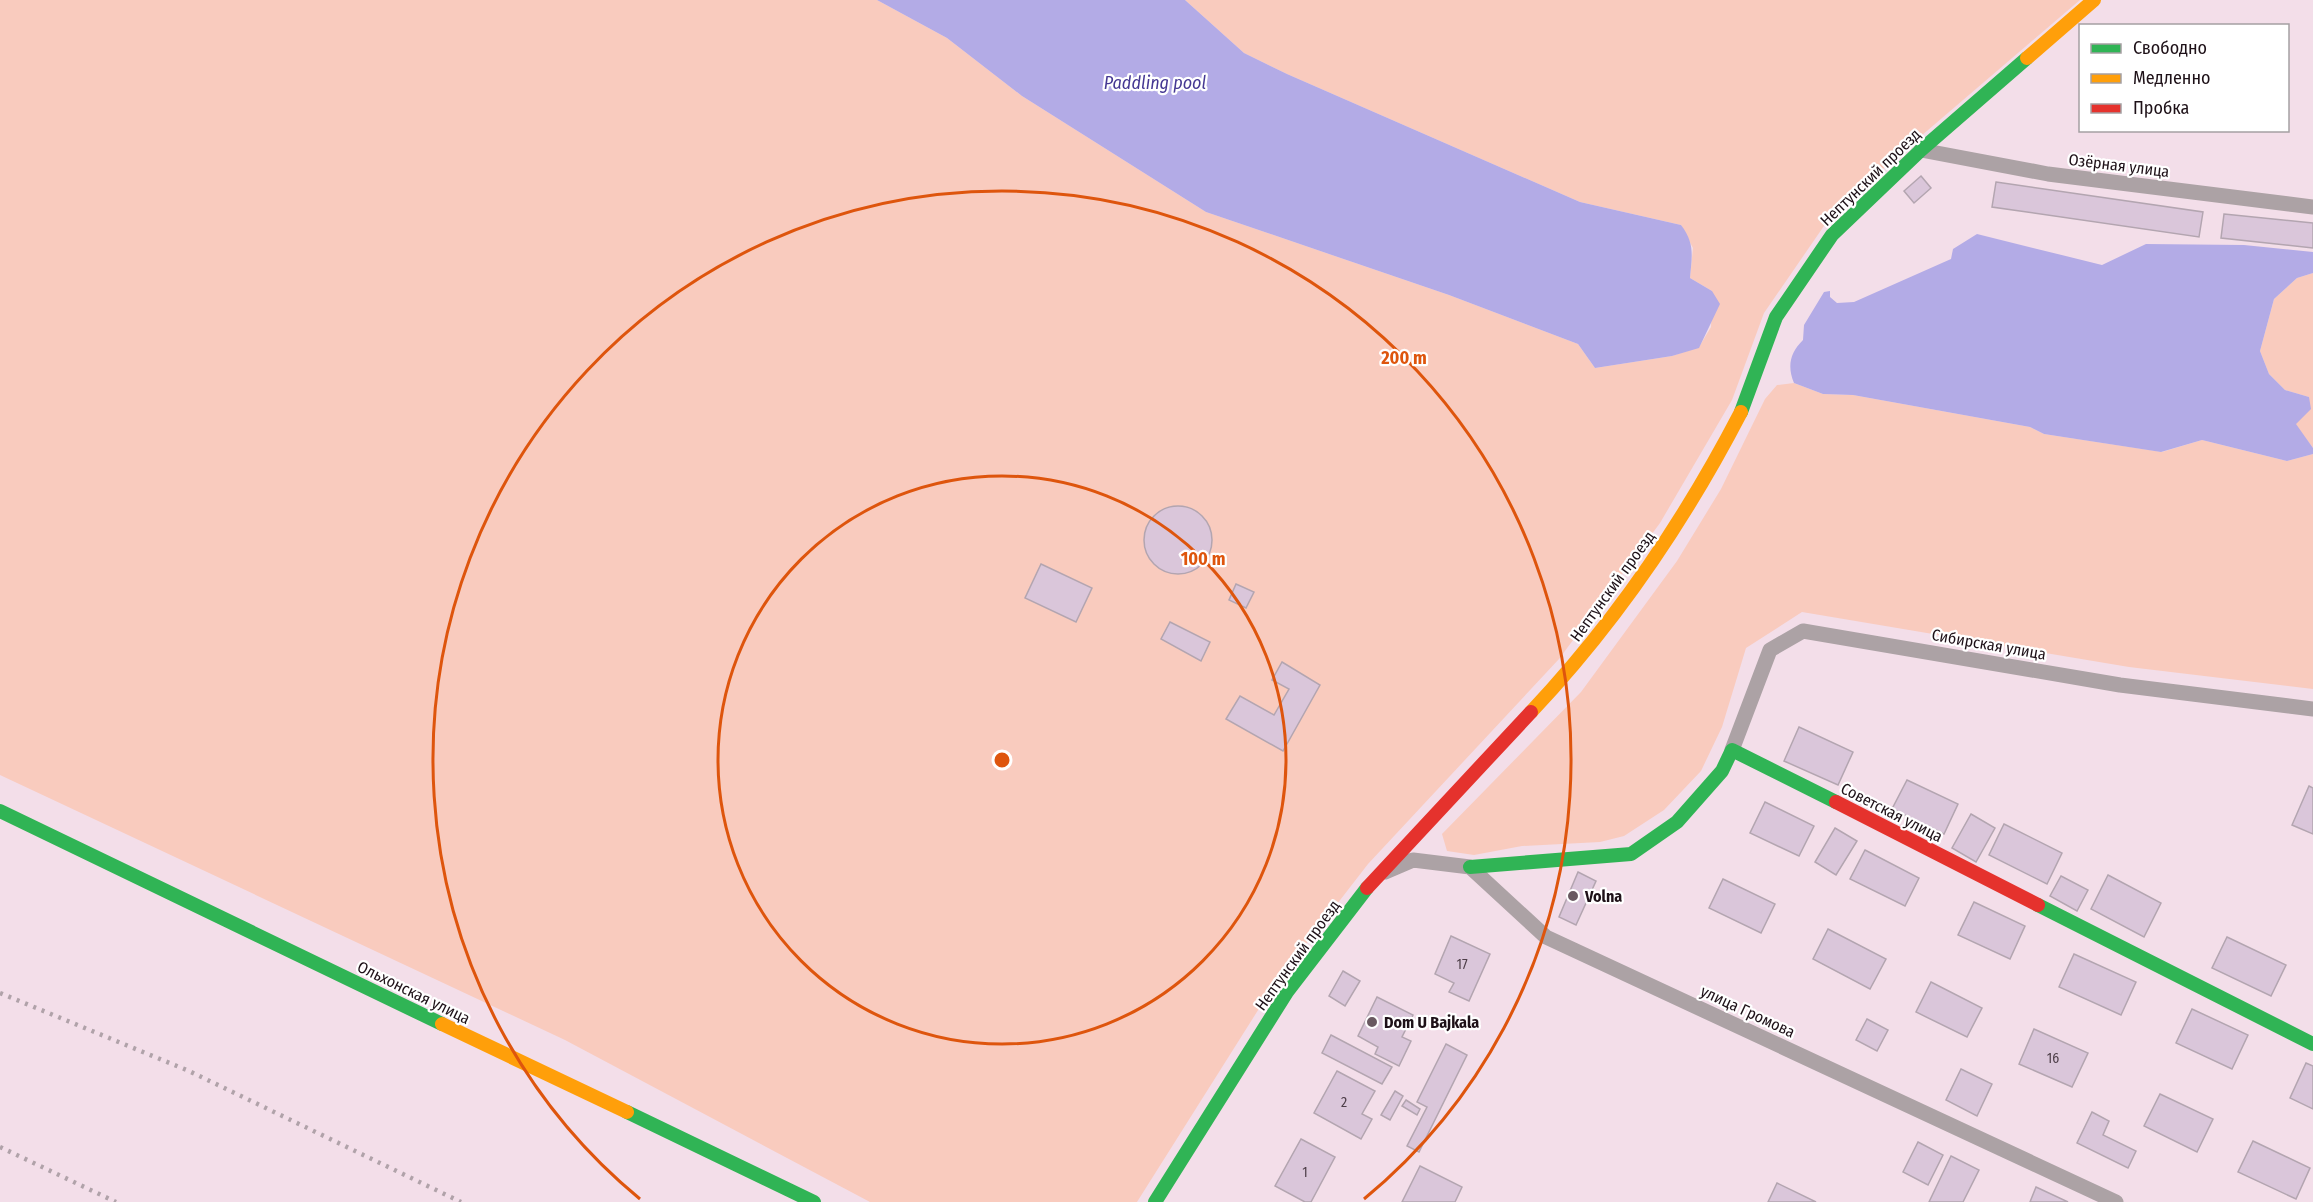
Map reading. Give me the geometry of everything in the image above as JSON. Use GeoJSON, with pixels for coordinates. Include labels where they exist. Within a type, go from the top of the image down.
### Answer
{"type":"FeatureCollection","features":[{"type":"Feature","properties":{"kind":"street","name":"Нептунский проезд"},"geometry":{"type":"LineString","coordinates":[[1155,1202],[1287,992],[1377,876],[1573,668],[1670,534],[1716,460],[1744,406],[1776,317],[1832,235],[1921,150],[2094,0]]}},
{"type":"Feature","properties":{"kind":"street","name":"Озёрная улица"},"geometry":{"type":"LineString","coordinates":[[1921,150],[2048,174],[2313,207]]}},
{"type":"Feature","properties":{"kind":"street","name":"Сибирская улица"},"geometry":{"type":"LineString","coordinates":[[1732,750],[1770,650],[1803,631],[2120,685],[2313,709]]}},
{"type":"Feature","properties":{"kind":"street"},"geometry":{"type":"LineString","coordinates":[[1377,876],[1413,860],[1470,867],[1631,854],[1677,822],[1722,771],[1732,750]]}},
{"type":"Feature","properties":{"kind":"street","name":"Советская улица"},"geometry":{"type":"LineString","coordinates":[[1732,750],[2313,1044]]}},
{"type":"Feature","properties":{"kind":"street","name":"Ольхонская улица"},"geometry":{"type":"LineString","coordinates":[[0,811],[814,1202]]}},
{"type":"Feature","properties":{"kind":"street","name":"улица Громова"},"geometry":{"type":"LineString","coordinates":[[1470,867],[1546,937],[2116,1202]]}},
{"type":"Feature","properties":{"kind":"shaded area"},"geometry":{"type":"Polygon","coordinates":[[[0,0],[877,0],[947,38],[1022,96],[1206,212],[1449,295],[1578,344],[1595,368],[1672,356],[1699,347],[1711,327],[1712,291],[1690,278],[1693,248],[1681,225],[1580,202],[1287,74],[1244,53],[1185,0],[2080,0],[1886,166],[1826,223],[1764,313],[1732,400],[1660,523],[1559,659],[1368,864],[1272,988],[1137,1202],[870,1202],[565,1040],[0,775],[0,0]]]}},
{"type":"Feature","properties":{"kind":"shaded area"},"geometry":{"type":"Polygon","coordinates":[[[2313,273],[2313,448],[2295,424],[2309,397],[2285,390],[2269,374],[2260,351],[2274,299],[2297,278],[2313,273]]]}},
{"type":"Feature","properties":{"kind":"shaded area"},"geometry":{"type":"Polygon","coordinates":[[[1794,383],[1823,394],[1853,395],[2030,427],[2044,434],[2162,452],[2202,440],[2287,461],[2313,454],[2313,689],[2129,667],[1802,612],[1746,648],[1722,727],[1701,771],[1664,810],[1624,836],[1600,842],[1522,846],[1474,855],[1447,851],[1442,834],[1581,692],[1677,561],[1721,489],[1765,399],[1777,385],[1794,383]]]}},
{"type":"Feature","properties":{"kind":"water","name":"Paddling pool"},"geometry":{"type":"Polygon","coordinates":[[[877,0],[1185,0],[1244,53],[1287,74],[1580,202],[1681,225],[1691,244],[1690,278],[1712,291],[1720,304],[1699,348],[1672,356],[1595,368],[1578,344],[1449,295],[1206,212],[1022,96],[947,38],[877,0]]]}},
{"type":"Feature","properties":{"kind":"water"},"geometry":{"type":"Polygon","coordinates":[[[1977,234],[2102,265],[2146,244],[2244,245],[2313,252],[2313,273],[2297,278],[2274,299],[2260,351],[2269,374],[2285,390],[2309,397],[2311,409],[2296,424],[2313,448],[2313,454],[2287,461],[2202,440],[2161,452],[2044,434],[2030,427],[1853,395],[1823,394],[1794,383],[1791,360],[1803,340],[1804,325],[1824,292],[1830,291],[1830,297],[1837,303],[1854,302],[1951,259],[1953,249],[1977,234]]]}},
{"type":"Feature","properties":{"kind":"building"},"geometry":{"type":"Polygon","coordinates":[[[1921,176],[1931,188],[1914,203],[1904,191],[1921,176]]]}},
{"type":"Feature","properties":{"kind":"building"},"geometry":{"type":"Polygon","coordinates":[[[1996,182],[2203,212],[2199,237],[1992,207],[1996,182]]]}},
{"type":"Feature","properties":{"kind":"building"},"geometry":{"type":"Polygon","coordinates":[[[2224,214],[2313,223],[2313,248],[2221,238],[2224,214]]]}},
{"type":"Feature","properties":{"kind":"building"},"geometry":{"type":"Polygon","coordinates":[[[1178,506],[1191,509],[1202,516],[1209,527],[1212,540],[1209,553],[1202,564],[1191,571],[1178,574],[1165,571],[1154,564],[1147,553],[1144,540],[1147,527],[1154,516],[1165,509],[1178,506]]]}},
{"type":"Feature","properties":{"kind":"building"},"geometry":{"type":"Polygon","coordinates":[[[1041,564],[1092,588],[1076,622],[1025,598],[1041,564]]]}},
{"type":"Feature","properties":{"kind":"building"},"geometry":{"type":"Polygon","coordinates":[[[1236,584],[1254,592],[1246,608],[1229,600],[1236,584]]]}},
{"type":"Feature","properties":{"kind":"building"},"geometry":{"type":"Polygon","coordinates":[[[1170,622],[1210,642],[1201,661],[1161,639],[1170,622]]]}},
{"type":"Feature","properties":{"kind":"building"},"geometry":{"type":"Polygon","coordinates":[[[1282,662],[1320,685],[1283,751],[1226,719],[1240,696],[1274,715],[1289,689],[1272,680],[1282,662]]]}},
{"type":"Feature","properties":{"kind":"building"},"geometry":{"type":"Polygon","coordinates":[[[1799,727],[1853,752],[1838,785],[1784,761],[1799,727]]]}},
{"type":"Feature","properties":{"kind":"building"},"geometry":{"type":"Polygon","coordinates":[[[1907,780],[1958,804],[1944,834],[1892,809],[1907,780]]]}},
{"type":"Feature","properties":{"kind":"building"},"geometry":{"type":"Polygon","coordinates":[[[2309,786],[2313,788],[2313,834],[2292,825],[2309,786]]]}},
{"type":"Feature","properties":{"kind":"building"},"geometry":{"type":"Polygon","coordinates":[[[1765,802],[1814,826],[1799,856],[1750,833],[1765,802]]]}},
{"type":"Feature","properties":{"kind":"building"},"geometry":{"type":"Polygon","coordinates":[[[1971,814],[1995,828],[1976,862],[1952,848],[1971,814]]]}},
{"type":"Feature","properties":{"kind":"building"},"geometry":{"type":"Polygon","coordinates":[[[2004,824],[2062,853],[2047,884],[1989,855],[2004,824]]]}},
{"type":"Feature","properties":{"kind":"building"},"geometry":{"type":"Polygon","coordinates":[[[1835,828],[1857,841],[1836,875],[1815,862],[1835,828]]]}},
{"type":"Feature","properties":{"kind":"building"},"geometry":{"type":"Polygon","coordinates":[[[1865,850],[1919,878],[1905,906],[1850,879],[1865,850]]]}},
{"type":"Feature","properties":{"kind":"building"},"geometry":{"type":"Polygon","coordinates":[[[1578,872],[1596,881],[1576,925],[1559,917],[1578,872]]]}},
{"type":"Feature","properties":{"kind":"building"},"geometry":{"type":"Polygon","coordinates":[[[2108,875],[2161,903],[2144,937],[2091,909],[2108,875]]]}},
{"type":"Feature","properties":{"kind":"building"},"geometry":{"type":"Polygon","coordinates":[[[2061,876],[2088,890],[2077,911],[2050,896],[2061,876]]]}},
{"type":"Feature","properties":{"kind":"building"},"geometry":{"type":"Polygon","coordinates":[[[1723,879],[1775,904],[1761,933],[1709,908],[1723,879]]]}},
{"type":"Feature","properties":{"kind":"building"},"geometry":{"type":"Polygon","coordinates":[[[1974,902],[2025,926],[2010,959],[1958,935],[1974,902]]]}},
{"type":"Feature","properties":{"kind":"building"},"geometry":{"type":"Polygon","coordinates":[[[1828,929],[1886,959],[1870,989],[1813,959],[1828,929]]]}},
{"type":"Feature","properties":{"kind":"building"},"geometry":{"type":"Polygon","coordinates":[[[1451,936],[1490,954],[1469,1001],[1449,992],[1454,983],[1435,974],[1451,936]]]}},
{"type":"Feature","properties":{"kind":"building"},"geometry":{"type":"Polygon","coordinates":[[[2227,937],[2286,965],[2271,996],[2212,968],[2227,937]]]}},
{"type":"Feature","properties":{"kind":"building"},"geometry":{"type":"Polygon","coordinates":[[[2074,954],[2136,982],[2121,1015],[2059,987],[2074,954]]]}},
{"type":"Feature","properties":{"kind":"building"},"geometry":{"type":"Polygon","coordinates":[[[1343,971],[1360,981],[1345,1006],[1329,996],[1343,971]]]}},
{"type":"Feature","properties":{"kind":"building"},"geometry":{"type":"Polygon","coordinates":[[[1931,982],[1982,1008],[1967,1037],[1916,1012],[1931,982]]]}},
{"type":"Feature","properties":{"kind":"building"},"geometry":{"type":"Polygon","coordinates":[[[1377,997],[1413,1015],[1402,1037],[1411,1041],[1399,1066],[1375,1054],[1378,1047],[1358,1036],[1377,997]]]}},
{"type":"Feature","properties":{"kind":"building"},"geometry":{"type":"Polygon","coordinates":[[[2192,1009],[2248,1035],[2232,1069],[2176,1043],[2192,1009]]]}},
{"type":"Feature","properties":{"kind":"building"},"geometry":{"type":"Polygon","coordinates":[[[1867,1019],[1888,1030],[1877,1051],[1856,1040],[1867,1019]]]}},
{"type":"Feature","properties":{"kind":"building"},"geometry":{"type":"Polygon","coordinates":[[[2034,1029],[2088,1053],[2072,1087],[2019,1064],[2034,1029]]]}},
{"type":"Feature","properties":{"kind":"building"},"geometry":{"type":"Polygon","coordinates":[[[1331,1035],[1392,1067],[1382,1084],[1322,1053],[1331,1035]]]}},
{"type":"Feature","properties":{"kind":"building"},"geometry":{"type":"Polygon","coordinates":[[[1446,1044],[1467,1055],[1419,1152],[1407,1146],[1427,1107],[1417,1102],[1446,1044]]]}},
{"type":"Feature","properties":{"kind":"building"},"geometry":{"type":"Polygon","coordinates":[[[2306,1063],[2313,1066],[2313,1109],[2290,1098],[2306,1063]]]}},
{"type":"Feature","properties":{"kind":"building"},"geometry":{"type":"Polygon","coordinates":[[[1961,1069],[1992,1084],[1977,1116],[1946,1100],[1961,1069]]]}},
{"type":"Feature","properties":{"kind":"building"},"geometry":{"type":"Polygon","coordinates":[[[1337,1071],[1375,1091],[1362,1114],[1372,1119],[1361,1139],[1314,1113],[1337,1071]]]}},
{"type":"Feature","properties":{"kind":"building"},"geometry":{"type":"Polygon","coordinates":[[[1395,1091],[1403,1096],[1390,1120],[1381,1115],[1395,1091]]]}},
{"type":"Feature","properties":{"kind":"building"},"geometry":{"type":"Polygon","coordinates":[[[2160,1094],[2213,1119],[2197,1152],[2144,1126],[2160,1094]]]}},
{"type":"Feature","properties":{"kind":"building"},"geometry":{"type":"Polygon","coordinates":[[[1406,1100],[1420,1109],[1417,1115],[1402,1106],[1406,1100]]]}},
{"type":"Feature","properties":{"kind":"building"},"geometry":{"type":"Polygon","coordinates":[[[2092,1112],[2109,1121],[2103,1135],[2136,1151],[2128,1168],[2077,1143],[2092,1112]]]}},
{"type":"Feature","properties":{"kind":"building"},"geometry":{"type":"Polygon","coordinates":[[[1301,1139],[1335,1157],[1311,1202],[1305,1202],[1275,1186],[1301,1139]]]}},
{"type":"Feature","properties":{"kind":"building"},"geometry":{"type":"Polygon","coordinates":[[[2253,1141],[2310,1168],[2296,1199],[2238,1172],[2253,1141]]]}},
{"type":"Feature","properties":{"kind":"building"},"geometry":{"type":"Polygon","coordinates":[[[1918,1142],[1943,1155],[1928,1185],[1903,1172],[1918,1142]]]}},
{"type":"Feature","properties":{"kind":"building"},"geometry":{"type":"Polygon","coordinates":[[[1951,1156],[1979,1170],[1963,1202],[1929,1202],[1951,1156]]]}},
{"type":"Feature","properties":{"kind":"building"},"geometry":{"type":"Polygon","coordinates":[[[1420,1166],[1462,1187],[1455,1202],[1402,1202],[1420,1166]]]}},
{"type":"Feature","properties":{"kind":"building"},"geometry":{"type":"Polygon","coordinates":[[[1777,1183],[1816,1202],[1768,1202],[1777,1183]]]}},
{"type":"Feature","properties":{"kind":"building"},"geometry":{"type":"Polygon","coordinates":[[[2036,1187],[2068,1202],[2030,1202],[2036,1187]]]}},
{"type":"Feature","properties":{"kind":"railway"},"geometry":{"type":"LineString","coordinates":[[0,993],[189,1071],[461,1202]]}},
{"type":"Feature","properties":{"kind":"railway"},"geometry":{"type":"LineString","coordinates":[[0,1147],[116,1202]]}},
{"type":"Feature","properties":{"kind":"traffic: fast"},"geometry":{"type":"LineString","coordinates":[[1741,412],[1776,317],[1832,235],[1921,150],[2027,58]]}},
{"type":"Feature","properties":{"kind":"traffic: fast"},"geometry":{"type":"LineString","coordinates":[[1470,867],[1631,854],[1677,822],[1722,771],[1732,750],[1836,802]]}},
{"type":"Feature","properties":{"kind":"traffic: fast"},"geometry":{"type":"LineString","coordinates":[[0,811],[442,1024]]}},
{"type":"Feature","properties":{"kind":"traffic: fast"},"geometry":{"type":"LineString","coordinates":[[1155,1202],[1287,992],[1367,888]]}},
{"type":"Feature","properties":{"kind":"traffic: fast"},"geometry":{"type":"LineString","coordinates":[[2038,905],[2313,1044]]}},
{"type":"Feature","properties":{"kind":"traffic: fast"},"geometry":{"type":"LineString","coordinates":[[627,1112],[814,1202]]}},
{"type":"Feature","properties":{"kind":"traffic: slow"},"geometry":{"type":"LineString","coordinates":[[2027,58],[2094,0]]}},
{"type":"Feature","properties":{"kind":"traffic: slow"},"geometry":{"type":"LineString","coordinates":[[1531,712],[1591,643],[1646,570],[1696,492],[1741,412]]}},
{"type":"Feature","properties":{"kind":"traffic: slow"},"geometry":{"type":"LineString","coordinates":[[442,1024],[627,1112]]}},
{"type":"Feature","properties":{"kind":"traffic: jam"},"geometry":{"type":"LineString","coordinates":[[1367,888],[1531,712]]}},
{"type":"Feature","properties":{"kind":"traffic: jam"},"geometry":{"type":"LineString","coordinates":[[1836,802],[2038,905]]}},
{"type":"Feature","properties":{"kind":"place","name":"Volna"},"geometry":{"type":"Point","coordinates":[1573,896]}},
{"type":"Feature","properties":{"kind":"place","name":"Dom U Bajkala"},"geometry":{"type":"Point","coordinates":[1372,1022]}}]}
